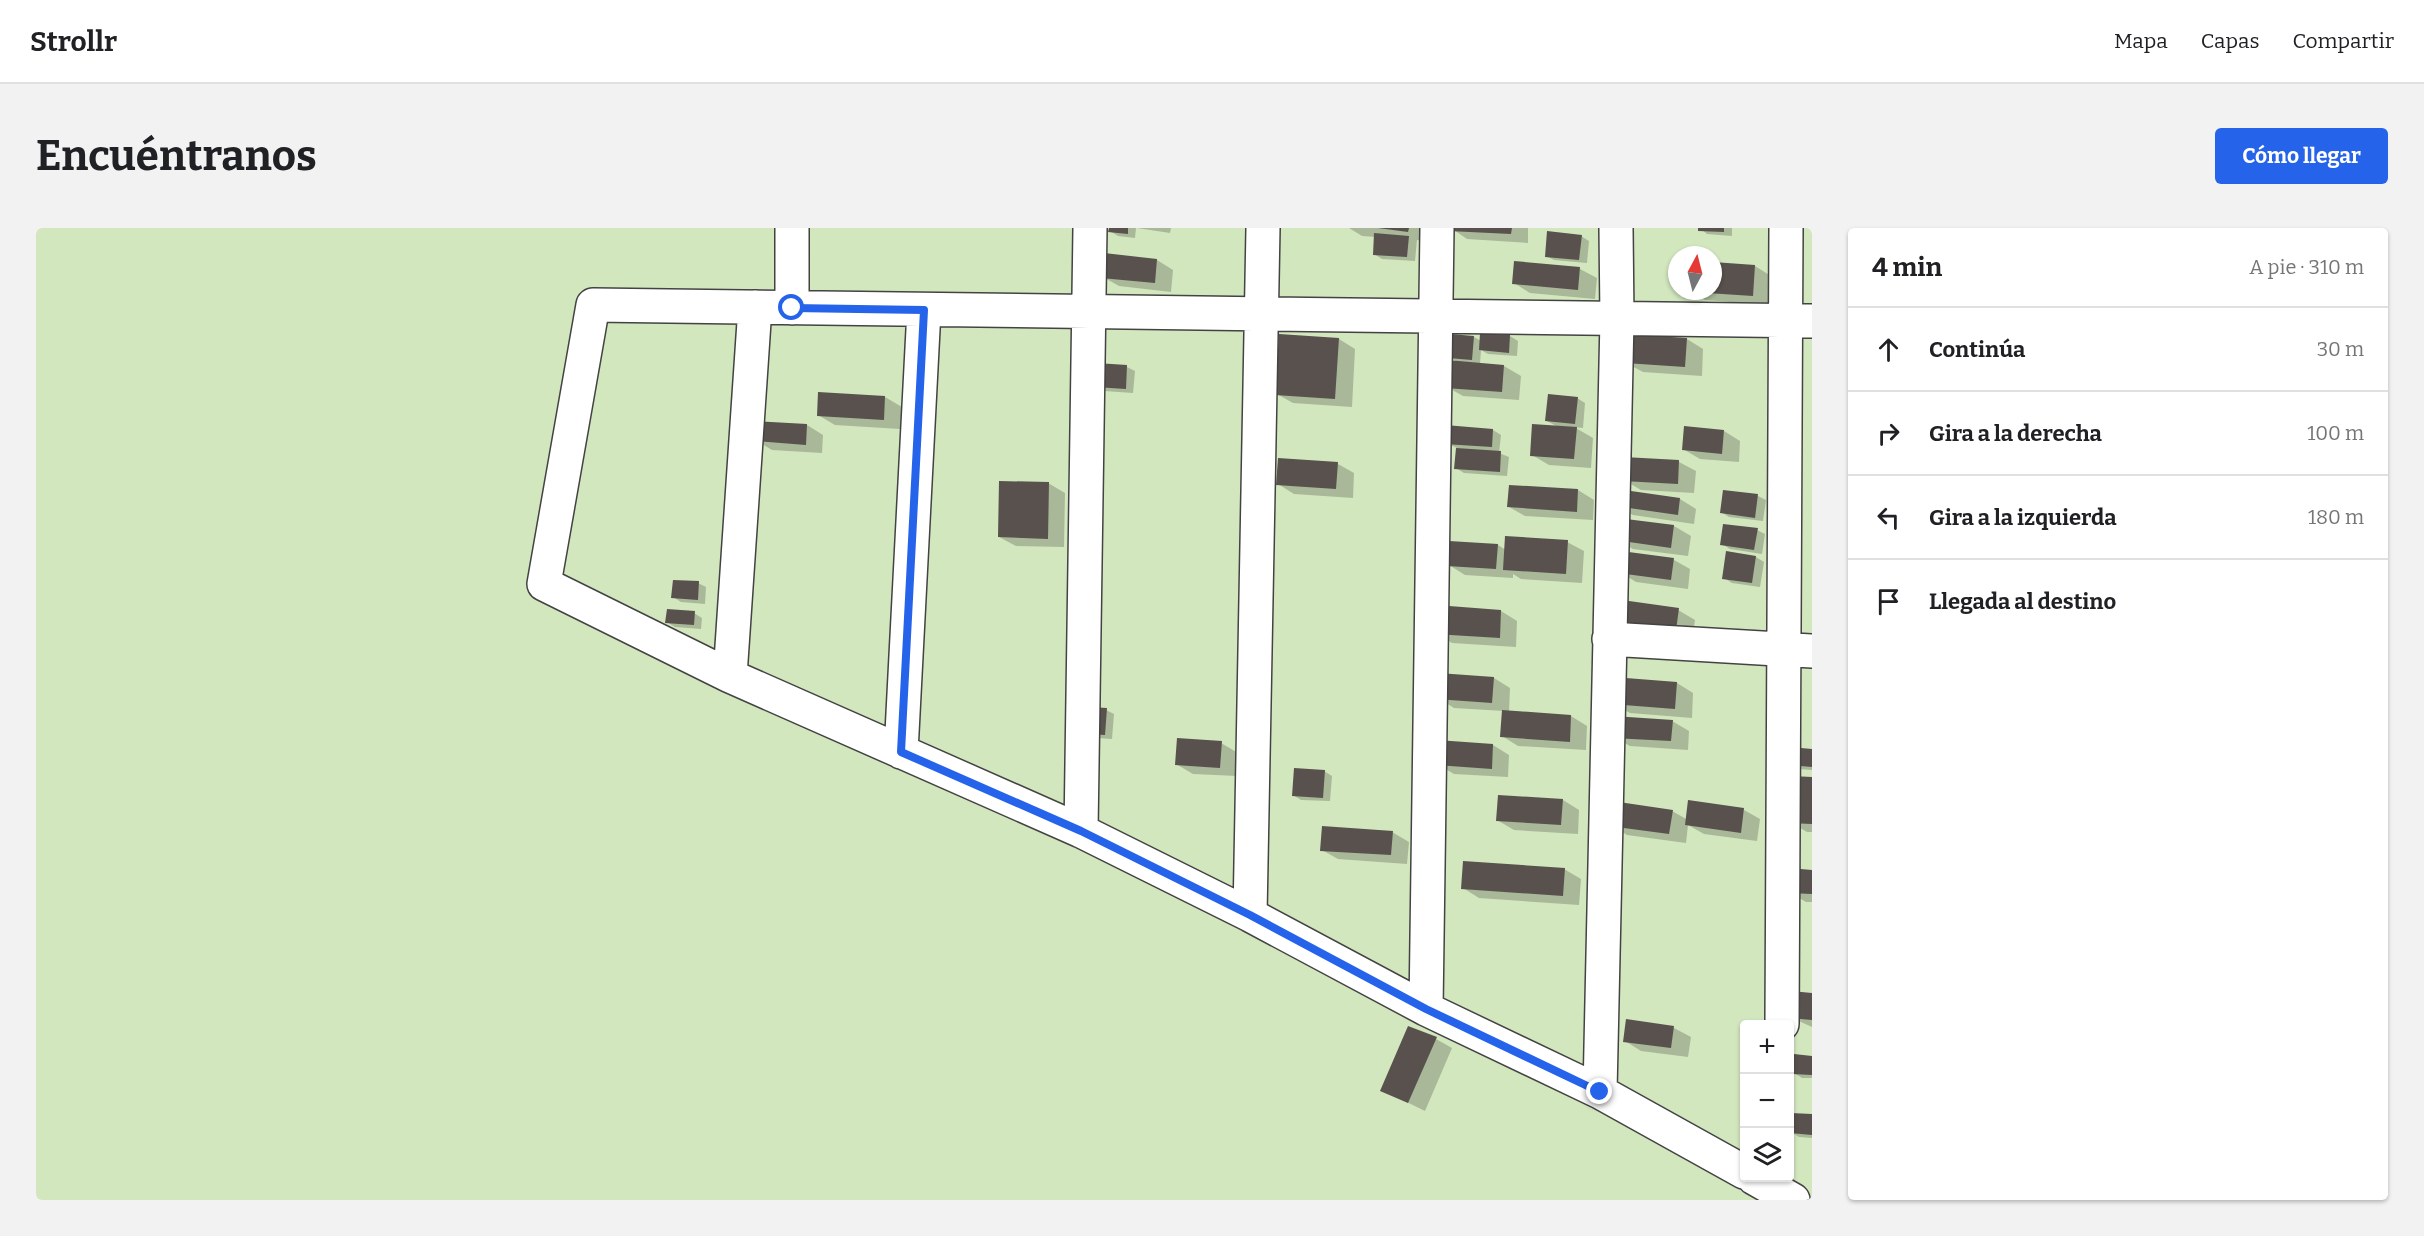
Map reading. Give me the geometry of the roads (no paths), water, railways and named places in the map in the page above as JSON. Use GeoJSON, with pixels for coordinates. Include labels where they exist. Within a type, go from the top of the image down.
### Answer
{"type":"FeatureCollection","features":[{"type":"Feature","properties":{"kind":"street"},"geometry":{"type":"LineString","coordinates":[[792,228],[792,308]]}},
{"type":"Feature","properties":{"kind":"street"},"geometry":{"type":"LineString","coordinates":[[1081,831],[1090,228]]}},
{"type":"Feature","properties":{"kind":"street"},"geometry":{"type":"LineString","coordinates":[[1250,915],[1263,228]]}},
{"type":"Feature","properties":{"kind":"street"},"geometry":{"type":"LineString","coordinates":[[1426,1009],[1437,228]]}},
{"type":"Feature","properties":{"kind":"street"},"geometry":{"type":"LineString","coordinates":[[1600,1092],[1617,319],[1616,228]]}},
{"type":"Feature","properties":{"kind":"street"},"geometry":{"type":"LineString","coordinates":[[1782,1020],[1798,650],[1799,321],[1786,228]]}},
{"type":"Feature","properties":{"kind":"street"},"geometry":{"type":"LineString","coordinates":[[1740,1170],[1600,1092],[1426,1009],[1250,915],[1081,831],[730,676],[544,584],[593,305],[1799,321]]}},
{"type":"Feature","properties":{"kind":"street"},"geometry":{"type":"LineString","coordinates":[[730,676],[755,307]]}},
{"type":"Feature","properties":{"kind":"street"},"geometry":{"type":"LineString","coordinates":[[901,752],[924,310]]}},
{"type":"Feature","properties":{"kind":"street"},"geometry":{"type":"LineString","coordinates":[[1609,639],[1798,650]]}}]}
